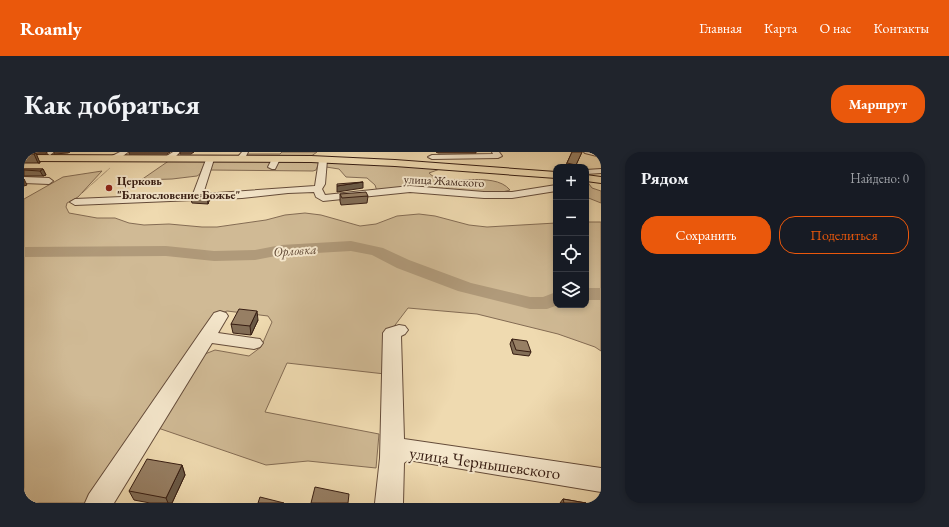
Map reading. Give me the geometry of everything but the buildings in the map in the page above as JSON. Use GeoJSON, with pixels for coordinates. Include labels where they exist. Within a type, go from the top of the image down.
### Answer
{"type":"FeatureCollection","features":[{"type":"Feature","properties":{"kind":"main road"},"geometry":{"type":"LineString","coordinates":[[24,158],[121,156],[168,159],[210,159],[243,155],[274,163],[311,159],[321,156],[553,175]]}},
{"type":"Feature","properties":{"kind":"main road"},"geometry":{"type":"LineString","coordinates":[[589,178],[601,180]]}},
{"type":"Feature","properties":{"kind":"street"},"geometry":{"type":"LineString","coordinates":[[168,159],[177,152]]}},
{"type":"Feature","properties":{"kind":"street"},"geometry":{"type":"LineString","coordinates":[[430,154],[498,156],[495,152]]}},
{"type":"Feature","properties":{"kind":"street"},"geometry":{"type":"LineString","coordinates":[[587,152],[601,155]]}},
{"type":"Feature","properties":{"kind":"street"},"geometry":{"type":"LineString","coordinates":[[430,154],[440,166]]}},
{"type":"Feature","properties":{"kind":"street"},"geometry":{"type":"LineString","coordinates":[[75,202],[242,195],[288,190],[318,189],[321,184],[321,156]]}},
{"type":"Feature","properties":{"kind":"street"},"geometry":{"type":"LineString","coordinates":[[197,196],[204,180],[204,173],[210,159]]}},
{"type":"Feature","properties":{"kind":"street"},"geometry":{"type":"LineString","coordinates":[[589,172],[601,171]]}},
{"type":"Feature","properties":{"kind":"street"},"geometry":{"type":"LineString","coordinates":[[24,180],[49,181]]}},
{"type":"Feature","properties":{"kind":"street","name":"улица Жамского"},"geometry":{"type":"LineString","coordinates":[[318,189],[319,195],[323,198],[328,198],[410,190],[484,195],[512,195],[553,188]]}},
{"type":"Feature","properties":{"kind":"street"},"geometry":{"type":"LineString","coordinates":[[99,503],[220,316]]}},
{"type":"Feature","properties":{"kind":"street"},"geometry":{"type":"LineString","coordinates":[[392,458],[392,333],[399,330]]}},
{"type":"Feature","properties":{"kind":"street"},"geometry":{"type":"LineString","coordinates":[[206,337],[254,343]]}},
{"type":"Feature","properties":{"kind":"street","name":"улица Чернышевского"},"geometry":{"type":"LineString","coordinates":[[389,503],[392,458],[404,449],[601,480]]}},
{"type":"Feature","properties":{"kind":"path"},"geometry":{"type":"LineString","coordinates":[[75,202],[73,201],[121,156]]}},
{"type":"Feature","properties":{"kind":"shaded area"},"geometry":{"type":"Polygon","coordinates":[[[282,152],[317,152],[310,157],[246,157],[248,154],[280,154],[282,152]]]}},
{"type":"Feature","properties":{"kind":"shaded area"},"geometry":{"type":"Polygon","coordinates":[[[170,160],[206,160],[200,174],[197,176],[172,179],[141,180],[170,160]]]}},
{"type":"Feature","properties":{"kind":"shaded area"},"geometry":{"type":"Polygon","coordinates":[[[212,160],[319,162],[316,170],[313,171],[209,170],[212,160]]]}},
{"type":"Feature","properties":{"kind":"shaded area"},"geometry":{"type":"Polygon","coordinates":[[[326,161],[440,169],[429,173],[436,177],[445,179],[492,181],[502,184],[510,190],[492,193],[419,188],[387,189],[377,191],[375,185],[367,178],[346,177],[339,169],[326,167],[326,161]]]}},
{"type":"Feature","properties":{"kind":"shaded area"},"geometry":{"type":"Polygon","coordinates":[[[102,171],[78,197],[67,203],[66,207],[69,213],[97,218],[115,218],[129,223],[144,225],[169,224],[217,227],[305,213],[321,215],[360,226],[376,224],[397,216],[419,214],[435,216],[469,225],[487,227],[553,223],[553,308],[589,308],[589,222],[601,222],[601,351],[595,347],[558,334],[477,314],[408,308],[389,333],[385,374],[287,363],[265,412],[379,434],[376,468],[308,461],[266,465],[158,428],[205,354],[215,350],[249,356],[261,347],[272,322],[268,316],[227,311],[212,317],[92,503],[24,503],[24,199],[63,177],[102,171]]]}},
{"type":"Feature","properties":{"kind":"shaded area"},"geometry":{"type":"Polygon","coordinates":[[[589,184],[592,188],[601,191],[601,203],[589,198],[589,184]]]}},
{"type":"Feature","properties":{"kind":"waterway","name":"Орловка"},"geometry":{"type":"LineString","coordinates":[[24,252],[166,251],[214,256],[255,255],[281,250],[351,246],[377,251],[403,264],[465,287],[530,303],[547,303],[553,300]]}},
{"type":"Feature","properties":{"kind":"waterway","name":"Орловка"},"geometry":{"type":"LineString","coordinates":[[589,294],[601,294]]}},
{"type":"Feature","properties":{"kind":"place","name":"Церковь \"Благословение Божье\""},"geometry":{"type":"Point","coordinates":[109,188]}}]}
